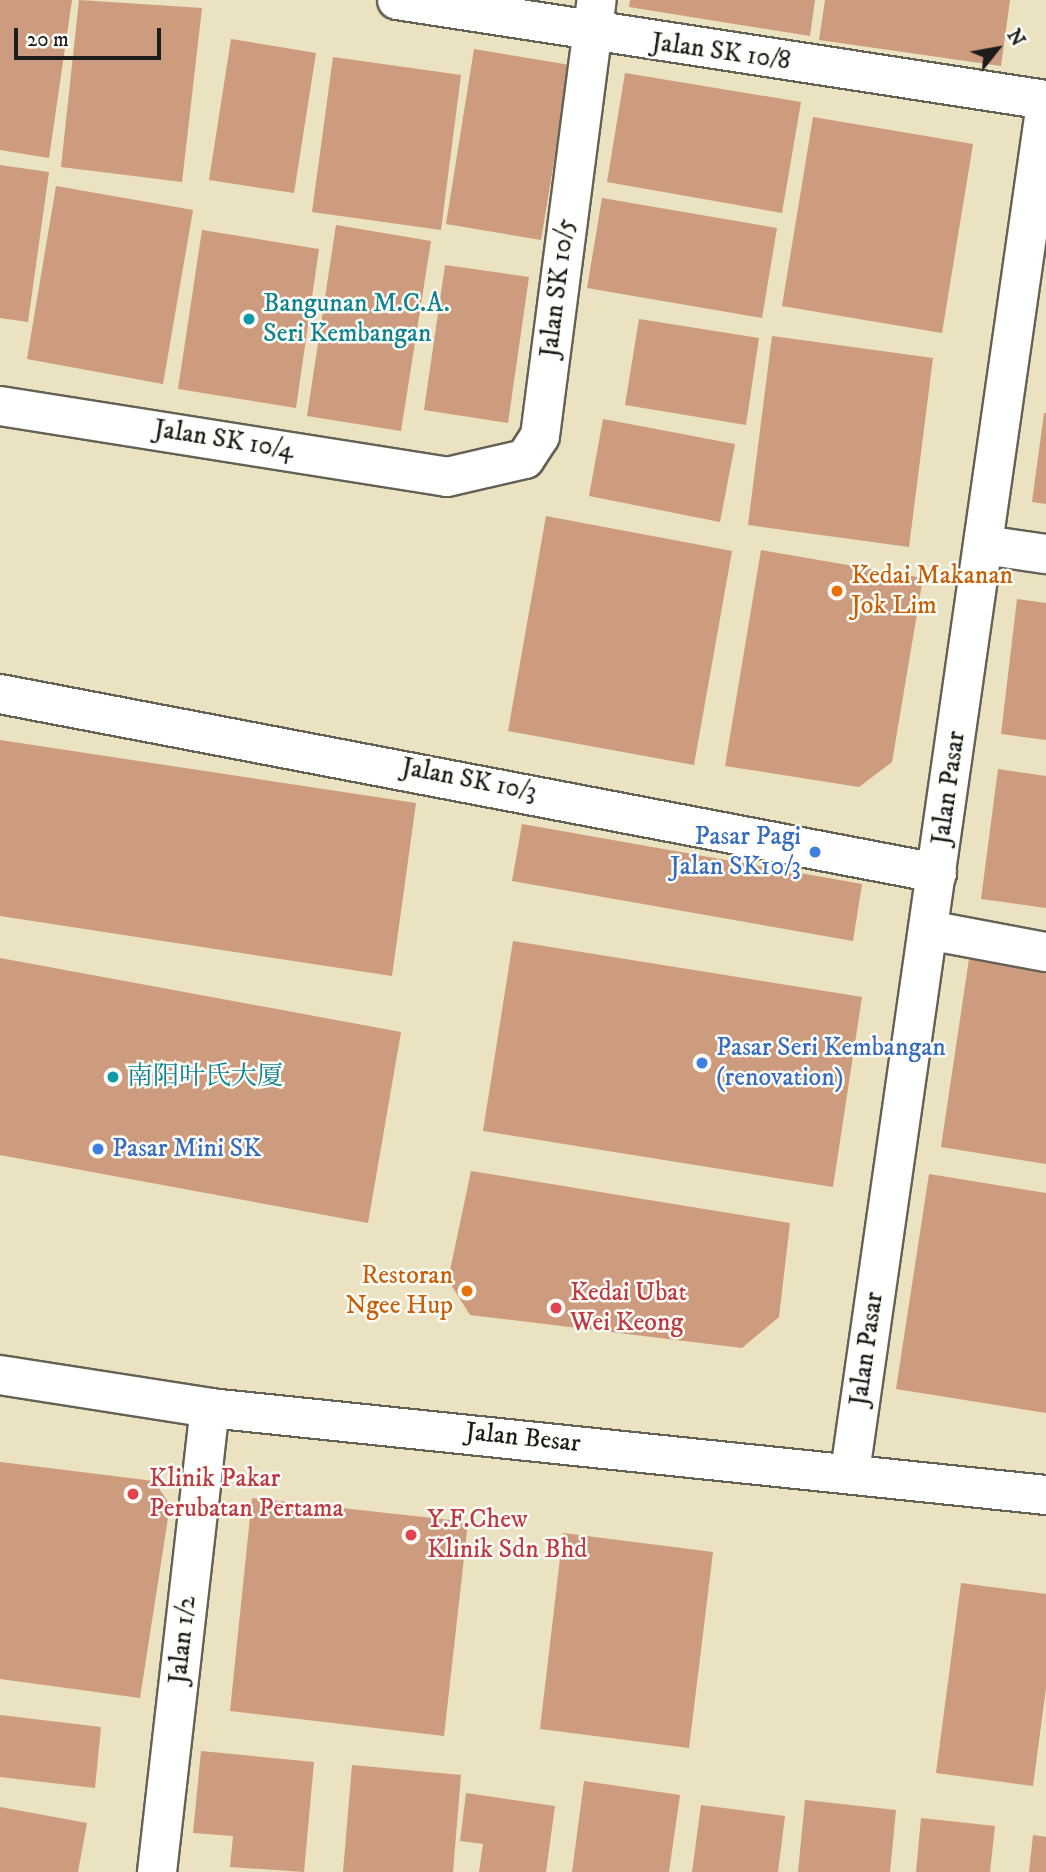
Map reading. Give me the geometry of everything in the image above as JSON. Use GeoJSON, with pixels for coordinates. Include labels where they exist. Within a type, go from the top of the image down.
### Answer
{"type":"FeatureCollection","features":[{"type":"Feature","properties":{"kind":"street","name":"Jalan SK 10/8"},"geometry":{"type":"LineString","coordinates":[[397,0],[594,16],[1046,102]]}},
{"type":"Feature","properties":{"kind":"street","name":"Jalan SK 10/5"},"geometry":{"type":"LineString","coordinates":[[447,477],[508,467],[525,459],[540,436],[594,16]]}},
{"type":"Feature","properties":{"kind":"street","name":"Jalan Pasar"},"geometry":{"type":"LineString","coordinates":[[850,1472],[1046,102]]}},
{"type":"Feature","properties":{"kind":"street","name":"Jalan SK 10/4"},"geometry":{"type":"LineString","coordinates":[[0,406],[447,477]]}},
{"type":"Feature","properties":{"kind":"street"},"geometry":{"type":"LineString","coordinates":[[984,545],[1046,554]]}},
{"type":"Feature","properties":{"kind":"street","name":"Jalan SK 10/3"},"geometry":{"type":"LineString","coordinates":[[0,694],[937,873]]}},
{"type":"Feature","properties":{"kind":"street"},"geometry":{"type":"LineString","coordinates":[[928,930],[1046,952]]}},
{"type":"Feature","properties":{"kind":"street","name":"Jalan Besar"},"geometry":{"type":"LineString","coordinates":[[0,1376],[209,1408],[850,1472],[1046,1495]]}},
{"type":"Feature","properties":{"kind":"street","name":"Jalan 1/2"},"geometry":{"type":"LineString","coordinates":[[157,1872],[209,1408]]}},
{"type":"Feature","properties":{"kind":"building"},"geometry":{"type":"Polygon","coordinates":[[[0,0],[72,0],[49,158],[0,150],[0,0]]]}},
{"type":"Feature","properties":{"kind":"building"},"geometry":{"type":"Polygon","coordinates":[[[79,0],[202,8],[182,182],[61,167],[79,0]]]}},
{"type":"Feature","properties":{"kind":"building"},"geometry":{"type":"Polygon","coordinates":[[[630,0],[815,0],[810,36],[629,7],[630,0]]]}},
{"type":"Feature","properties":{"kind":"building"},"geometry":{"type":"Polygon","coordinates":[[[825,0],[1010,0],[1001,66],[819,40],[825,0]]]}},
{"type":"Feature","properties":{"kind":"building"},"geometry":{"type":"Polygon","coordinates":[[[231,39],[316,53],[294,193],[209,180],[231,39]]]}},
{"type":"Feature","properties":{"kind":"building"},"geometry":{"type":"Polygon","coordinates":[[[474,49],[570,65],[541,240],[446,224],[474,49]]]}},
{"type":"Feature","properties":{"kind":"building"},"geometry":{"type":"Polygon","coordinates":[[[333,57],[461,75],[441,230],[312,212],[333,57]]]}},
{"type":"Feature","properties":{"kind":"building"},"geometry":{"type":"Polygon","coordinates":[[[625,73],[801,102],[782,213],[607,182],[625,73]]]}},
{"type":"Feature","properties":{"kind":"building"},"geometry":{"type":"Polygon","coordinates":[[[813,117],[973,144],[942,333],[782,306],[813,117]]]}},
{"type":"Feature","properties":{"kind":"building"},"geometry":{"type":"Polygon","coordinates":[[[0,165],[49,172],[28,322],[0,318],[0,165]]]}},
{"type":"Feature","properties":{"kind":"building"},"geometry":{"type":"Polygon","coordinates":[[[56,186],[193,210],[163,384],[27,359],[56,186]]]}},
{"type":"Feature","properties":{"kind":"building"},"geometry":{"type":"Polygon","coordinates":[[[602,198],[777,228],[762,318],[587,288],[602,198]]]}},
{"type":"Feature","properties":{"kind":"building"},"geometry":{"type":"Polygon","coordinates":[[[336,225],[431,241],[401,431],[307,416],[336,225]]]}},
{"type":"Feature","properties":{"kind":"building","name":"Bangunan M.C.A. Seri Kembangan"},"geometry":{"type":"Polygon","coordinates":[[[202,230],[319,249],[296,408],[178,389],[202,230]]]}},
{"type":"Feature","properties":{"kind":"building"},"geometry":{"type":"Polygon","coordinates":[[[445,265],[529,277],[508,423],[424,410],[445,265]]]}},
{"type":"Feature","properties":{"kind":"building"},"geometry":{"type":"Polygon","coordinates":[[[639,319],[759,338],[746,425],[625,405],[639,319]]]}},
{"type":"Feature","properties":{"kind":"building"},"geometry":{"type":"Polygon","coordinates":[[[772,336],[933,358],[909,547],[748,525],[772,336]]]}},
{"type":"Feature","properties":{"kind":"building"},"geometry":{"type":"Polygon","coordinates":[[[1046,413],[1046,504],[1032,502],[1046,413]]]}},
{"type":"Feature","properties":{"kind":"building"},"geometry":{"type":"Polygon","coordinates":[[[603,419],[735,444],[720,522],[589,496],[603,419]]]}},
{"type":"Feature","properties":{"kind":"building"},"geometry":{"type":"Polygon","coordinates":[[[546,516],[732,551],[694,765],[508,731],[546,516]]]}},
{"type":"Feature","properties":{"kind":"building"},"geometry":{"type":"Polygon","coordinates":[[[761,550],[923,578],[892,762],[859,787],[725,766],[761,550]]]}},
{"type":"Feature","properties":{"kind":"building"},"geometry":{"type":"Polygon","coordinates":[[[1017,599],[1046,603],[1046,740],[1001,734],[1017,599]]]}},
{"type":"Feature","properties":{"kind":"building"},"geometry":{"type":"Polygon","coordinates":[[[0,740],[416,803],[392,976],[0,916],[0,740]]]}},
{"type":"Feature","properties":{"kind":"building"},"geometry":{"type":"Polygon","coordinates":[[[998,769],[1046,776],[1046,908],[981,899],[998,769]]]}},
{"type":"Feature","properties":{"kind":"building"},"geometry":{"type":"Polygon","coordinates":[[[522,824],[862,884],[853,941],[512,881],[522,824]]]}},
{"type":"Feature","properties":{"kind":"building"},"geometry":{"type":"Polygon","coordinates":[[[513,941],[862,997],[833,1187],[483,1131],[513,941]]]}},
{"type":"Feature","properties":{"kind":"building"},"geometry":{"type":"Polygon","coordinates":[[[0,958],[401,1032],[368,1223],[0,1155],[0,958]]]}},
{"type":"Feature","properties":{"kind":"building"},"geometry":{"type":"Polygon","coordinates":[[[969,959],[1046,971],[1046,1164],[941,1147],[969,959]]]}},
{"type":"Feature","properties":{"kind":"building"},"geometry":{"type":"Polygon","coordinates":[[[471,1171],[790,1223],[779,1317],[742,1348],[470,1315],[448,1280],[471,1171]]]}},
{"type":"Feature","properties":{"kind":"building"},"geometry":{"type":"Polygon","coordinates":[[[929,1174],[1046,1193],[1046,1413],[896,1389],[929,1174]]]}},
{"type":"Feature","properties":{"kind":"building"},"geometry":{"type":"Polygon","coordinates":[[[0,1462],[154,1481],[170,1505],[140,1698],[0,1679],[0,1462]]]}},
{"type":"Feature","properties":{"kind":"building"},"geometry":{"type":"Polygon","coordinates":[[[252,1498],[468,1522],[444,1736],[230,1711],[252,1498]]]}},
{"type":"Feature","properties":{"kind":"building"},"geometry":{"type":"Polygon","coordinates":[[[563,1533],[713,1552],[689,1748],[540,1729],[563,1533]]]}},
{"type":"Feature","properties":{"kind":"building"},"geometry":{"type":"Polygon","coordinates":[[[961,1583],[1046,1594],[1046,1688],[1033,1786],[936,1773],[961,1583]]]}},
{"type":"Feature","properties":{"kind":"building"},"geometry":{"type":"Polygon","coordinates":[[[0,1715],[101,1727],[95,1788],[0,1777],[0,1715]]]}},
{"type":"Feature","properties":{"kind":"building"},"geometry":{"type":"Polygon","coordinates":[[[201,1751],[314,1762],[304,1872],[230,1867],[233,1836],[193,1833],[201,1751]]]}},
{"type":"Feature","properties":{"kind":"building"},"geometry":{"type":"Polygon","coordinates":[[[352,1765],[461,1775],[453,1872],[343,1872],[352,1765]]]}},
{"type":"Feature","properties":{"kind":"building"},"geometry":{"type":"Polygon","coordinates":[[[584,1781],[680,1795],[669,1872],[572,1872],[584,1781]]]}},
{"type":"Feature","properties":{"kind":"building"},"geometry":{"type":"Polygon","coordinates":[[[466,1793],[555,1806],[546,1872],[479,1872],[483,1844],[460,1841],[466,1793]]]}},
{"type":"Feature","properties":{"kind":"building"},"geometry":{"type":"Polygon","coordinates":[[[805,1800],[896,1810],[890,1872],[798,1872],[805,1800]]]}},
{"type":"Feature","properties":{"kind":"building"},"geometry":{"type":"Polygon","coordinates":[[[701,1805],[785,1816],[778,1872],[692,1872],[701,1805]]]}},
{"type":"Feature","properties":{"kind":"building"},"geometry":{"type":"Polygon","coordinates":[[[0,1807],[87,1823],[78,1872],[0,1872],[0,1807]]]}},
{"type":"Feature","properties":{"kind":"building"},"geometry":{"type":"Polygon","coordinates":[[[921,1818],[995,1826],[990,1872],[916,1872],[921,1818]]]}},
{"type":"Feature","properties":{"kind":"building"},"geometry":{"type":"Polygon","coordinates":[[[1033,1835],[1046,1837],[1046,1872],[1029,1872],[1033,1835]]]}},
{"type":"Feature","properties":{"kind":"place","name":"Bangunan M.C.A. Seri Kembangan"},"geometry":{"type":"Point","coordinates":[249,319]}},
{"type":"Feature","properties":{"kind":"place","name":"Kedai Makanan Jok Lim"},"geometry":{"type":"Point","coordinates":[837,591]}},
{"type":"Feature","properties":{"kind":"place","name":"Pasar Pagi Jalan SK10/3"},"geometry":{"type":"Point","coordinates":[815,852]}},
{"type":"Feature","properties":{"kind":"place","name":"Pasar Seri Kembangan (renovation)"},"geometry":{"type":"Point","coordinates":[702,1063]}},
{"type":"Feature","properties":{"kind":"place","name":"南阳叶氏大厦"},"geometry":{"type":"Point","coordinates":[113,1077]}},
{"type":"Feature","properties":{"kind":"place","name":"Pasar Mini SK"},"geometry":{"type":"Point","coordinates":[98,1149]}},
{"type":"Feature","properties":{"kind":"place","name":"Restoran Ngee Hup"},"geometry":{"type":"Point","coordinates":[467,1291]}},
{"type":"Feature","properties":{"kind":"place","name":"Kedai Ubat Wei Keong"},"geometry":{"type":"Point","coordinates":[556,1308]}},
{"type":"Feature","properties":{"kind":"place","name":"Klinik Pakar Perubatan Pertama"},"geometry":{"type":"Point","coordinates":[133,1494]}},
{"type":"Feature","properties":{"kind":"place","name":"Y.F.Chew Klinik Sdn Bhd"},"geometry":{"type":"Point","coordinates":[411,1535]}}]}
